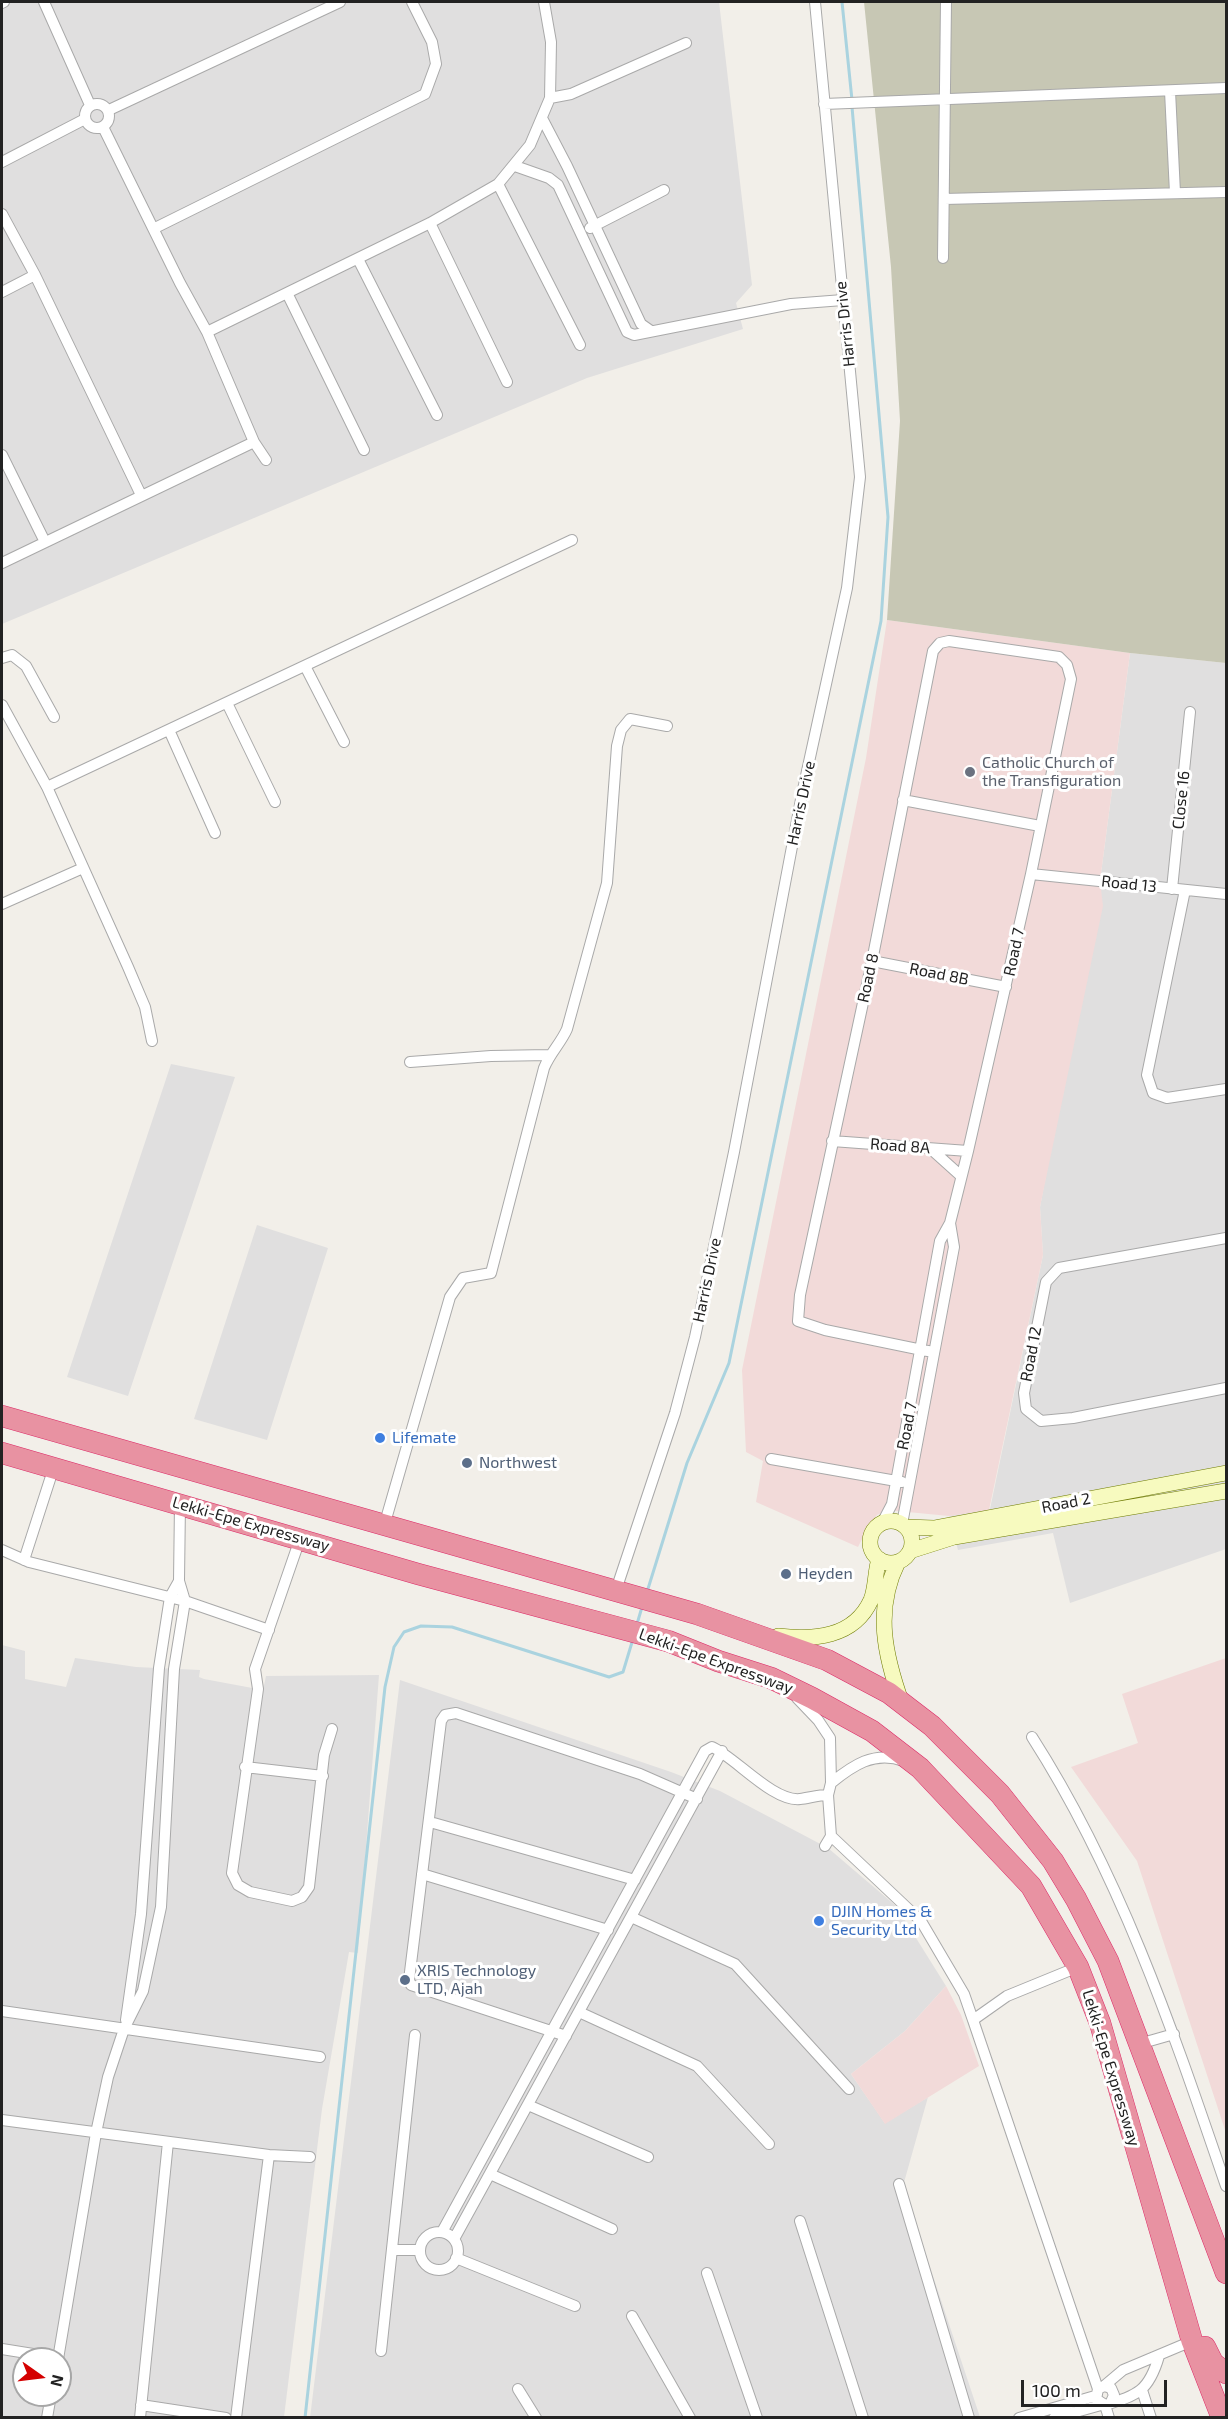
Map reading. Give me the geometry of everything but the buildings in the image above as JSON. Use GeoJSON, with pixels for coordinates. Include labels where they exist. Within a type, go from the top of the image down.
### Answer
{"type":"FeatureCollection","features":[{"type":"Feature","properties":{"kind":"highway","name":"Lekki-Epe Expressway"},"geometry":{"type":"LineString","coordinates":[[2,1416],[384,1526],[624,1592],[758,1634],[858,1674],[902,1704],[932,1726],[1000,1794],[1053,1861],[1080,1906],[1108,1960],[1227,2273]]}},
{"type":"Feature","properties":{"kind":"highway","name":"Lekki-Epe Expressway"},"geometry":{"type":"LineString","coordinates":[[2,1453],[418,1574],[651,1635],[718,1662],[771,1678],[872,1731],[920,1768],[1031,1886],[1078,1967],[1100,2023],[1192,2341],[1222,2418]]}},
{"type":"Feature","properties":{"kind":"highway"},"geometry":{"type":"LineString","coordinates":[[1129,2124],[1148,2150],[1198,2331],[1213,2363],[1227,2373]]}},
{"type":"Feature","properties":{"kind":"highway"},"geometry":{"type":"LineString","coordinates":[[1218,2251],[1227,2292]]}},
{"type":"Feature","properties":{"kind":"street"},"geometry":{"type":"LineString","coordinates":[[2,162],[85,119],[90,105],[44,2]]}},
{"type":"Feature","properties":{"kind":"street"},"geometry":{"type":"LineString","coordinates":[[109,110],[340,2]]}},
{"type":"Feature","properties":{"kind":"street"},"geometry":{"type":"LineString","coordinates":[[155,228],[425,94],[436,64],[432,42],[411,2]]}},
{"type":"Feature","properties":{"kind":"street"},"geometry":{"type":"LineString","coordinates":[[207,332],[288,295],[430,224],[498,184],[515,166],[543,120],[550,98],[551,42],[544,2]]}},
{"type":"Feature","properties":{"kind":"street","name":"Harris Drive"},"geometry":{"type":"LineString","coordinates":[[624,1592],[695,1336],[734,1152],[802,794],[847,588],[860,477],[815,2]]}},
{"type":"Feature","properties":{"kind":"street"},"geometry":{"type":"LineString","coordinates":[[943,258],[947,98],[946,2]]}},
{"type":"Feature","properties":{"kind":"street"},"geometry":{"type":"LineString","coordinates":[[550,98],[571,94],[686,43]]}},
{"type":"Feature","properties":{"kind":"street"},"geometry":{"type":"LineString","coordinates":[[824,104],[1227,88]]}},
{"type":"Feature","properties":{"kind":"street"},"geometry":{"type":"LineString","coordinates":[[1170,91],[1175,193]]}},
{"type":"Feature","properties":{"kind":"street"},"geometry":{"type":"LineString","coordinates":[[85,119],[90,126],[103,127],[110,120],[109,110],[101,104],[90,105]]}},
{"type":"Feature","properties":{"kind":"street"},"geometry":{"type":"LineString","coordinates":[[543,120],[641,324],[651,331]]}},
{"type":"Feature","properties":{"kind":"street"},"geometry":{"type":"LineString","coordinates":[[103,127],[155,228],[180,283],[207,332],[254,442],[266,460]]}},
{"type":"Feature","properties":{"kind":"street"},"geometry":{"type":"LineString","coordinates":[[515,166],[549,178],[558,185],[627,332],[634,335],[791,304],[843,300]]}},
{"type":"Feature","properties":{"kind":"street"},"geometry":{"type":"LineString","coordinates":[[498,184],[580,345]]}},
{"type":"Feature","properties":{"kind":"street"},"geometry":{"type":"LineString","coordinates":[[582,232],[664,190]]}},
{"type":"Feature","properties":{"kind":"street"},"geometry":{"type":"LineString","coordinates":[[944,200],[1227,192]]}},
{"type":"Feature","properties":{"kind":"street"},"geometry":{"type":"LineString","coordinates":[[2,214],[141,495]]}},
{"type":"Feature","properties":{"kind":"street"},"geometry":{"type":"LineString","coordinates":[[430,224],[507,382]]}},
{"type":"Feature","properties":{"kind":"street"},"geometry":{"type":"LineString","coordinates":[[357,260],[437,415]]}},
{"type":"Feature","properties":{"kind":"street"},"geometry":{"type":"LineString","coordinates":[[2,292],[34,275]]}},
{"type":"Feature","properties":{"kind":"street"},"geometry":{"type":"LineString","coordinates":[[612,298],[625,291]]}},
{"type":"Feature","properties":{"kind":"street"},"geometry":{"type":"LineString","coordinates":[[288,295],[364,450]]}},
{"type":"Feature","properties":{"kind":"street"},"geometry":{"type":"LineString","coordinates":[[2,563],[254,442]]}},
{"type":"Feature","properties":{"kind":"street"},"geometry":{"type":"LineString","coordinates":[[2,455],[45,542]]}},
{"type":"Feature","properties":{"kind":"street"},"geometry":{"type":"LineString","coordinates":[[47,787],[572,540]]}},
{"type":"Feature","properties":{"kind":"street","name":"Road 8"},"geometry":{"type":"LineString","coordinates":[[934,1352],[825,1330],[798,1321],[800,1295],[872,960],[933,651],[940,643],[949,641],[1059,657],[1067,666],[1071,680]]}},
{"type":"Feature","properties":{"kind":"street"},"geometry":{"type":"LineString","coordinates":[[2,658],[12,655],[26,666],[54,717]]}},
{"type":"Feature","properties":{"kind":"street"},"geometry":{"type":"LineString","coordinates":[[305,666],[344,742]]}},
{"type":"Feature","properties":{"kind":"street","name":"Road 7"},"geometry":{"type":"LineString","coordinates":[[882,1523],[892,1504],[931,1304],[940,1241],[950,1223],[968,1151],[1031,874],[1071,680]]}},
{"type":"Feature","properties":{"kind":"street"},"geometry":{"type":"LineString","coordinates":[[227,703],[275,801]]}},
{"type":"Feature","properties":{"kind":"street"},"geometry":{"type":"LineString","coordinates":[[2,705],[47,787],[145,1007],[152,1041]]}},
{"type":"Feature","properties":{"kind":"street","name":"Close 16"},"geometry":{"type":"LineString","coordinates":[[1172,889],[1190,712]]}},
{"type":"Feature","properties":{"kind":"street"},"geometry":{"type":"LineString","coordinates":[[384,1526],[450,1297],[463,1278],[490,1273],[549,1054],[563,1038],[567,1029],[604,893],[610,859],[617,746],[621,730],[630,718],[667,726]]}},
{"type":"Feature","properties":{"kind":"street"},"geometry":{"type":"LineString","coordinates":[[169,730],[215,833]]}},
{"type":"Feature","properties":{"kind":"street"},"geometry":{"type":"LineString","coordinates":[[903,800],[1040,826]]}},
{"type":"Feature","properties":{"kind":"street"},"geometry":{"type":"LineString","coordinates":[[2,904],[83,868]]}},
{"type":"Feature","properties":{"kind":"street","name":"Road 13"},"geometry":{"type":"LineString","coordinates":[[1031,874],[1227,894]]}},
{"type":"Feature","properties":{"kind":"street"},"geometry":{"type":"LineString","coordinates":[[1185,890],[1147,1075],[1154,1093],[1167,1098],[1227,1089]]}},
{"type":"Feature","properties":{"kind":"street","name":"Road 8B"},"geometry":{"type":"LineString","coordinates":[[872,960],[1006,987]]}},
{"type":"Feature","properties":{"kind":"street"},"geometry":{"type":"LineString","coordinates":[[410,1062],[549,1054]]}},
{"type":"Feature","properties":{"kind":"street","name":"Road 8A"},"geometry":{"type":"LineString","coordinates":[[832,1141],[968,1151]]}},
{"type":"Feature","properties":{"kind":"street"},"geometry":{"type":"LineString","coordinates":[[931,1149],[961,1176]]}},
{"type":"Feature","properties":{"kind":"street","name":"Road 7"},"geometry":{"type":"LineString","coordinates":[[904,1525],[908,1483],[954,1246],[950,1223]]}},
{"type":"Feature","properties":{"kind":"street","name":"Road 12"},"geometry":{"type":"LineString","coordinates":[[1227,1238],[1059,1268],[1046,1282],[1024,1393],[1026,1409],[1041,1421],[1073,1418],[1227,1388]]}},
{"type":"Feature","properties":{"kind":"street"},"geometry":{"type":"LineString","coordinates":[[931,1304],[943,1306]]}},
{"type":"Feature","properties":{"kind":"street"},"geometry":{"type":"LineString","coordinates":[[771,1459],[908,1483]]}},
{"type":"Feature","properties":{"kind":"street"},"geometry":{"type":"LineString","coordinates":[[24,1560],[54,1467]]}},
{"type":"Feature","properties":{"kind":"street","name":"Road 2"},"geometry":{"type":"LineString","coordinates":[[904,1525],[934,1528],[1227,1473]]}},
{"type":"Feature","properties":{"kind":"street","name":"Road 2"},"geometry":{"type":"LineString","coordinates":[[910,1551],[954,1537],[1227,1491]]}},
{"type":"Feature","properties":{"kind":"street"},"geometry":{"type":"LineString","coordinates":[[60,2347],[96,2133],[108,2077],[124,2029],[143,1991],[161,1907],[174,1669],[185,1601],[179,1581],[180,1503]]}},
{"type":"Feature","properties":{"kind":"street"},"geometry":{"type":"LineString","coordinates":[[898,1562],[879,1559],[873,1554],[870,1540],[876,1527],[882,1523],[893,1521],[904,1525],[912,1538],[910,1551],[898,1562],[892,1574],[884,1616],[886,1657],[902,1704]]}},
{"type":"Feature","properties":{"kind":"street"},"geometry":{"type":"LineString","coordinates":[[300,1539],[255,1669],[258,1689],[245,1767],[232,1873],[238,1885],[250,1892],[292,1901],[302,1897],[309,1887],[324,1755],[332,1729]]}},
{"type":"Feature","properties":{"kind":"street"},"geometry":{"type":"LineString","coordinates":[[2,1550],[24,1560],[185,1601],[269,1630]]}},
{"type":"Feature","properties":{"kind":"street"},"geometry":{"type":"LineString","coordinates":[[758,1634],[803,1639],[837,1634],[850,1625],[871,1600],[879,1559]]}},
{"type":"Feature","properties":{"kind":"street"},"geometry":{"type":"LineString","coordinates":[[124,2029],[141,1914],[159,1668],[170,1597],[179,1581]]}},
{"type":"Feature","properties":{"kind":"street"},"geometry":{"type":"LineString","coordinates":[[771,1678],[800,1700],[830,1738],[828,1841],[921,1921],[964,1994],[1109,2418]]}},
{"type":"Feature","properties":{"kind":"street"},"geometry":{"type":"LineString","coordinates":[[566,2036],[411,1985],[409,1980],[441,1721],[450,1713],[582,1753],[697,1799]]}},
{"type":"Feature","properties":{"kind":"street"},"geometry":{"type":"LineString","coordinates":[[1032,1737],[1061,1783],[1125,1908],[1174,2034],[1227,2186]]}},
{"type":"Feature","properties":{"kind":"street"},"geometry":{"type":"LineString","coordinates":[[442,2232],[708,1747],[722,1751],[760,1782],[788,1797],[799,1799],[829,1789],[858,1762],[899,1760],[920,1768]]}},
{"type":"Feature","properties":{"kind":"street"},"geometry":{"type":"LineString","coordinates":[[454,2239],[722,1751]]}},
{"type":"Feature","properties":{"kind":"street"},"geometry":{"type":"LineString","coordinates":[[245,1767],[323,1776]]}},
{"type":"Feature","properties":{"kind":"street"},"geometry":{"type":"LineString","coordinates":[[150,1796],[167,1799]]}},
{"type":"Feature","properties":{"kind":"street"},"geometry":{"type":"LineString","coordinates":[[430,1822],[635,1880]]}},
{"type":"Feature","properties":{"kind":"street"},"geometry":{"type":"LineString","coordinates":[[422,1874],[608,1930]]}},
{"type":"Feature","properties":{"kind":"street"},"geometry":{"type":"LineString","coordinates":[[631,1917],[735,1964],[849,2089]]}},
{"type":"Feature","properties":{"kind":"street"},"geometry":{"type":"LineString","coordinates":[[973,2020],[1007,1996],[1078,1967]]}},
{"type":"Feature","properties":{"kind":"street"},"geometry":{"type":"LineString","coordinates":[[2,2011],[320,2056]]}},
{"type":"Feature","properties":{"kind":"street"},"geometry":{"type":"LineString","coordinates":[[579,2012],[697,2066],[769,2144]]}},
{"type":"Feature","properties":{"kind":"street"},"geometry":{"type":"LineString","coordinates":[[1139,2044],[1174,2034]]}},
{"type":"Feature","properties":{"kind":"street"},"geometry":{"type":"LineString","coordinates":[[381,2351],[415,2035]]}},
{"type":"Feature","properties":{"kind":"street"},"geometry":{"type":"LineString","coordinates":[[528,2105],[648,2157]]}},
{"type":"Feature","properties":{"kind":"street"},"geometry":{"type":"LineString","coordinates":[[2,2120],[269,2155],[310,2157]]}},
{"type":"Feature","properties":{"kind":"street"},"geometry":{"type":"LineString","coordinates":[[140,2418],[168,2142]]}},
{"type":"Feature","properties":{"kind":"street"},"geometry":{"type":"LineString","coordinates":[[236,2418],[269,2155]]}},
{"type":"Feature","properties":{"kind":"street"},"geometry":{"type":"LineString","coordinates":[[490,2174],[612,2229]]}},
{"type":"Feature","properties":{"kind":"street"},"geometry":{"type":"LineString","coordinates":[[899,2184],[969,2418]]}},
{"type":"Feature","properties":{"kind":"street"},"geometry":{"type":"LineString","coordinates":[[800,2220],[863,2418]]}},
{"type":"Feature","properties":{"kind":"street"},"geometry":{"type":"LineString","coordinates":[[442,2232],[454,2239],[458,2252],[456,2258],[447,2267],[435,2269],[424,2262],[420,2250],[425,2238],[430,2234],[442,2232]]}},
{"type":"Feature","properties":{"kind":"street"},"geometry":{"type":"LineString","coordinates":[[392,2250],[420,2250]]}},
{"type":"Feature","properties":{"kind":"street"},"geometry":{"type":"LineString","coordinates":[[456,2258],[575,2306]]}},
{"type":"Feature","properties":{"kind":"street"},"geometry":{"type":"LineString","coordinates":[[708,2272],[757,2418]]}},
{"type":"Feature","properties":{"kind":"street"},"geometry":{"type":"LineString","coordinates":[[632,2316],[690,2418]]}},
{"type":"Feature","properties":{"kind":"street"},"geometry":{"type":"LineString","coordinates":[[1054,2418],[1102,2397],[1123,2370],[1192,2341]]}},
{"type":"Feature","properties":{"kind":"street"},"geometry":{"type":"LineString","coordinates":[[1019,2418],[1102,2397],[1142,2390],[1147,2387],[1152,2377],[1159,2356]]}},
{"type":"Feature","properties":{"kind":"street"},"geometry":{"type":"LineString","coordinates":[[519,2389],[536,2418]]}},
{"type":"Feature","properties":{"kind":"street"},"geometry":{"type":"LineString","coordinates":[[1142,2390],[1151,2418]]}},
{"type":"Feature","properties":{"kind":"street"},"geometry":{"type":"LineString","coordinates":[[141,2405],[226,2418]]}},
{"type":"Feature","properties":{"kind":"shaded area"},"geometry":{"type":"Polygon","coordinates":[[[2,2],[719,2],[752,285],[736,303],[743,329],[587,378],[2,624],[2,2]]]}},
{"type":"Feature","properties":{"kind":"shaded area"},"geometry":{"type":"Polygon","coordinates":[[[864,2],[1226,2],[1226,663],[1130,653],[887,620],[900,421],[891,267],[864,2]]]}},
{"type":"Feature","properties":{"kind":"shaded area"},"geometry":{"type":"Polygon","coordinates":[[[887,620],[1130,653],[1100,881],[1103,906],[1040,1207],[1043,1255],[989,1510],[949,1516],[887,1510],[877,1515],[869,1525],[858,1547],[756,1502],[763,1461],[746,1452],[742,1370],[866,758],[887,620]]]}},
{"type":"Feature","properties":{"kind":"shaded area"},"geometry":{"type":"Polygon","coordinates":[[[1130,653],[1226,663],[1226,1549],[1070,1603],[1053,1533],[958,1550],[949,1516],[990,1509],[1043,1255],[1040,1207],[1100,881],[1130,653]]]}},
{"type":"Feature","properties":{"kind":"shaded area"},"geometry":{"type":"Polygon","coordinates":[[[171,1064],[235,1077],[128,1396],[67,1377],[171,1064]]]}},
{"type":"Feature","properties":{"kind":"shaded area"},"geometry":{"type":"Polygon","coordinates":[[[257,1225],[328,1248],[267,1440],[194,1419],[257,1225]]]}},
{"type":"Feature","properties":{"kind":"shaded area"},"geometry":{"type":"Polygon","coordinates":[[[2,1645],[25,1651],[25,1679],[66,1687],[75,1658],[136,1667],[200,1670],[199,1677],[204,1679],[263,1690],[266,1676],[379,1675],[358,1953],[349,1952],[322,2109],[284,2417],[2,2417],[2,1645]]]}},
{"type":"Feature","properties":{"kind":"shaded area"},"geometry":{"type":"Polygon","coordinates":[[[1226,1658],[1226,2133],[1137,1861],[1071,1767],[1138,1743],[1122,1694],[1226,1658]]]}},
{"type":"Feature","properties":{"kind":"shaded area"},"geometry":{"type":"Polygon","coordinates":[[[400,1680],[671,1772],[720,1791],[828,1848],[896,1906],[946,1986],[905,2031],[851,2074],[885,2123],[928,2097],[903,2186],[980,2417],[310,2418],[400,1680]]]}},
{"type":"Feature","properties":{"kind":"shaded area"},"geometry":{"type":"Polygon","coordinates":[[[946,1986],[961,2015],[979,2066],[885,2124],[851,2074],[905,2031],[946,1986]]]}},
{"type":"Feature","properties":{"kind":"waterway"},"geometry":{"type":"LineString","coordinates":[[842,2],[852,100]]}},
{"type":"Feature","properties":{"kind":"waterway"},"geometry":{"type":"LineString","coordinates":[[647,1592],[687,1463],[729,1363],[881,621],[888,517],[852,107]]}},
{"type":"Feature","properties":{"kind":"waterway"},"geometry":{"type":"LineString","coordinates":[[637,1624],[642,1607]]}},
{"type":"Feature","properties":{"kind":"waterway"},"geometry":{"type":"LineString","coordinates":[[305,2418],[385,1687],[394,1647],[404,1632],[421,1626],[452,1627],[609,1677],[623,1672],[633,1639]]}},
{"type":"Feature","properties":{"kind":"place","name":"Catholic Church of the Transfiguration"},"geometry":{"type":"Point","coordinates":[970,772]}},
{"type":"Feature","properties":{"kind":"place","name":"Lifemate"},"geometry":{"type":"Point","coordinates":[380,1438]}},
{"type":"Feature","properties":{"kind":"place","name":"Northwest"},"geometry":{"type":"Point","coordinates":[467,1463]}},
{"type":"Feature","properties":{"kind":"place","name":"Heyden"},"geometry":{"type":"Point","coordinates":[786,1574]}},
{"type":"Feature","properties":{"kind":"place","name":"DJIN Homes & Security Ltd"},"geometry":{"type":"Point","coordinates":[819,1921]}},
{"type":"Feature","properties":{"kind":"place","name":"XRIS Technology LTD, Ajah"},"geometry":{"type":"Point","coordinates":[405,1980]}}]}
